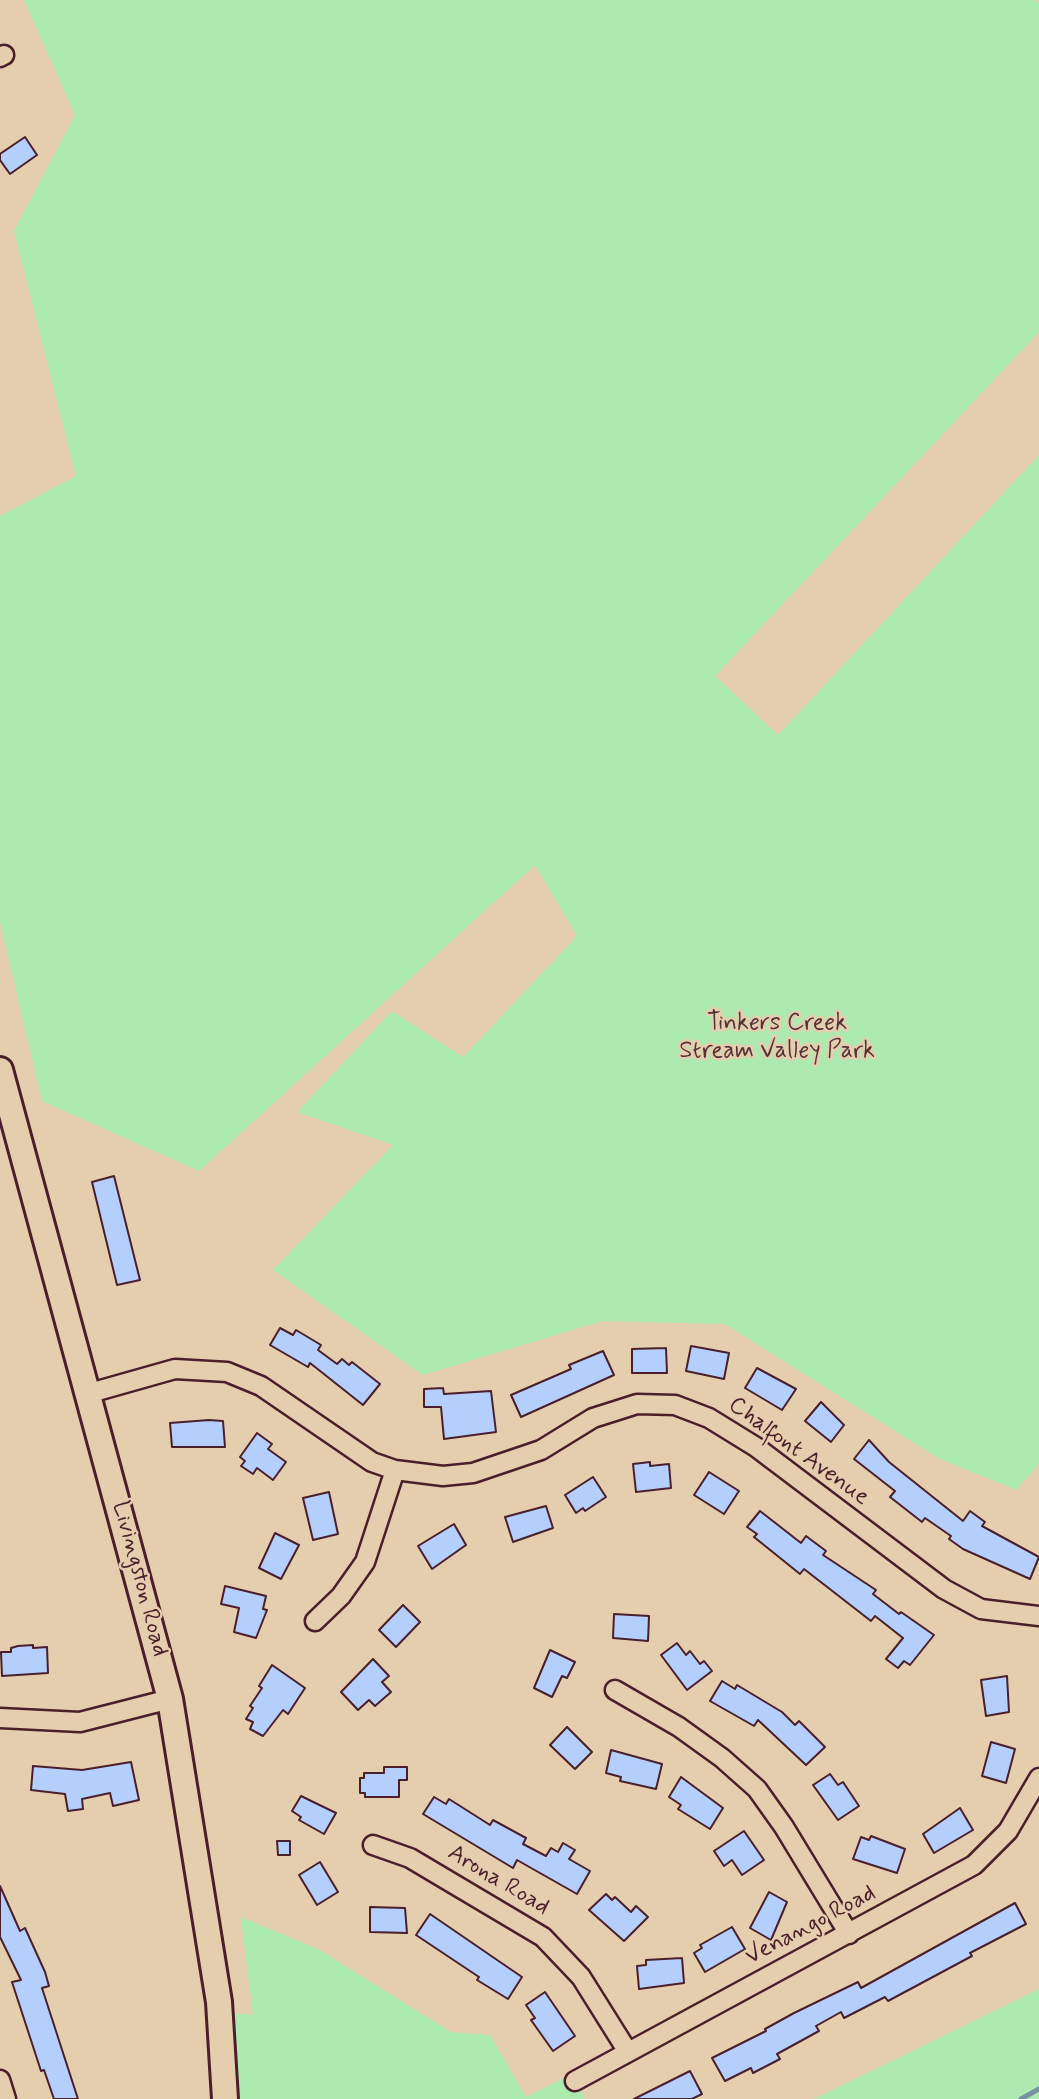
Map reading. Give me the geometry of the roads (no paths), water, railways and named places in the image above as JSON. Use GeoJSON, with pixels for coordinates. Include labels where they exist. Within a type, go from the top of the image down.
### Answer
{"type":"FeatureCollection","features":[{"type":"Feature","properties":{"kind":"main road","name":"Livingston Road"},"geometry":{"type":"LineString","coordinates":[[0,1070],[90,1393],[170,1699],[219,2002],[225,2099]]}},
{"type":"Feature","properties":{"kind":"street","name":"Chalfont Avenue"},"geometry":{"type":"LineString","coordinates":[[90,1393],[175,1369],[227,1373],[261,1386],[372,1462],[396,1470],[443,1476],[472,1473],[541,1450],[593,1418],[637,1404],[675,1405],[709,1418],[756,1447],[944,1589],[981,1609],[1039,1616]]}},
{"type":"Feature","properties":{"kind":"street"},"geometry":{"type":"LineString","coordinates":[[315,1621],[341,1596],[365,1562],[396,1470]]}},
{"type":"Feature","properties":{"kind":"street"},"geometry":{"type":"LineString","coordinates":[[615,1690],[678,1727],[722,1758],[757,1789],[784,1827],[849,1934]]}},
{"type":"Feature","properties":{"kind":"street"},"geometry":{"type":"LineString","coordinates":[[0,1718],[80,1721],[170,1699]]}},
{"type":"Feature","properties":{"kind":"street","name":"Venango Road"},"geometry":{"type":"LineString","coordinates":[[575,2081],[974,1865],[1008,1831],[1039,1779]]}},
{"type":"Feature","properties":{"kind":"street","name":"Arona Road"},"geometry":{"type":"LineString","coordinates":[[373,1845],[410,1858],[441,1874],[544,1937],[580,1977],[628,2052]]}},
{"type":"Feature","properties":{"kind":"street"},"geometry":{"type":"LineString","coordinates":[[0,2080],[6,2099]]}},
{"type":"Feature","properties":{"kind":"waterway"},"geometry":{"type":"LineString","coordinates":[[1021,2099],[1039,2089]]}},
{"type":"Feature","properties":{"kind":"park label","name":"Tinkers Creek Stream Valley Park"},"geometry":{"type":"Point","coordinates":[777,1038]}}]}
